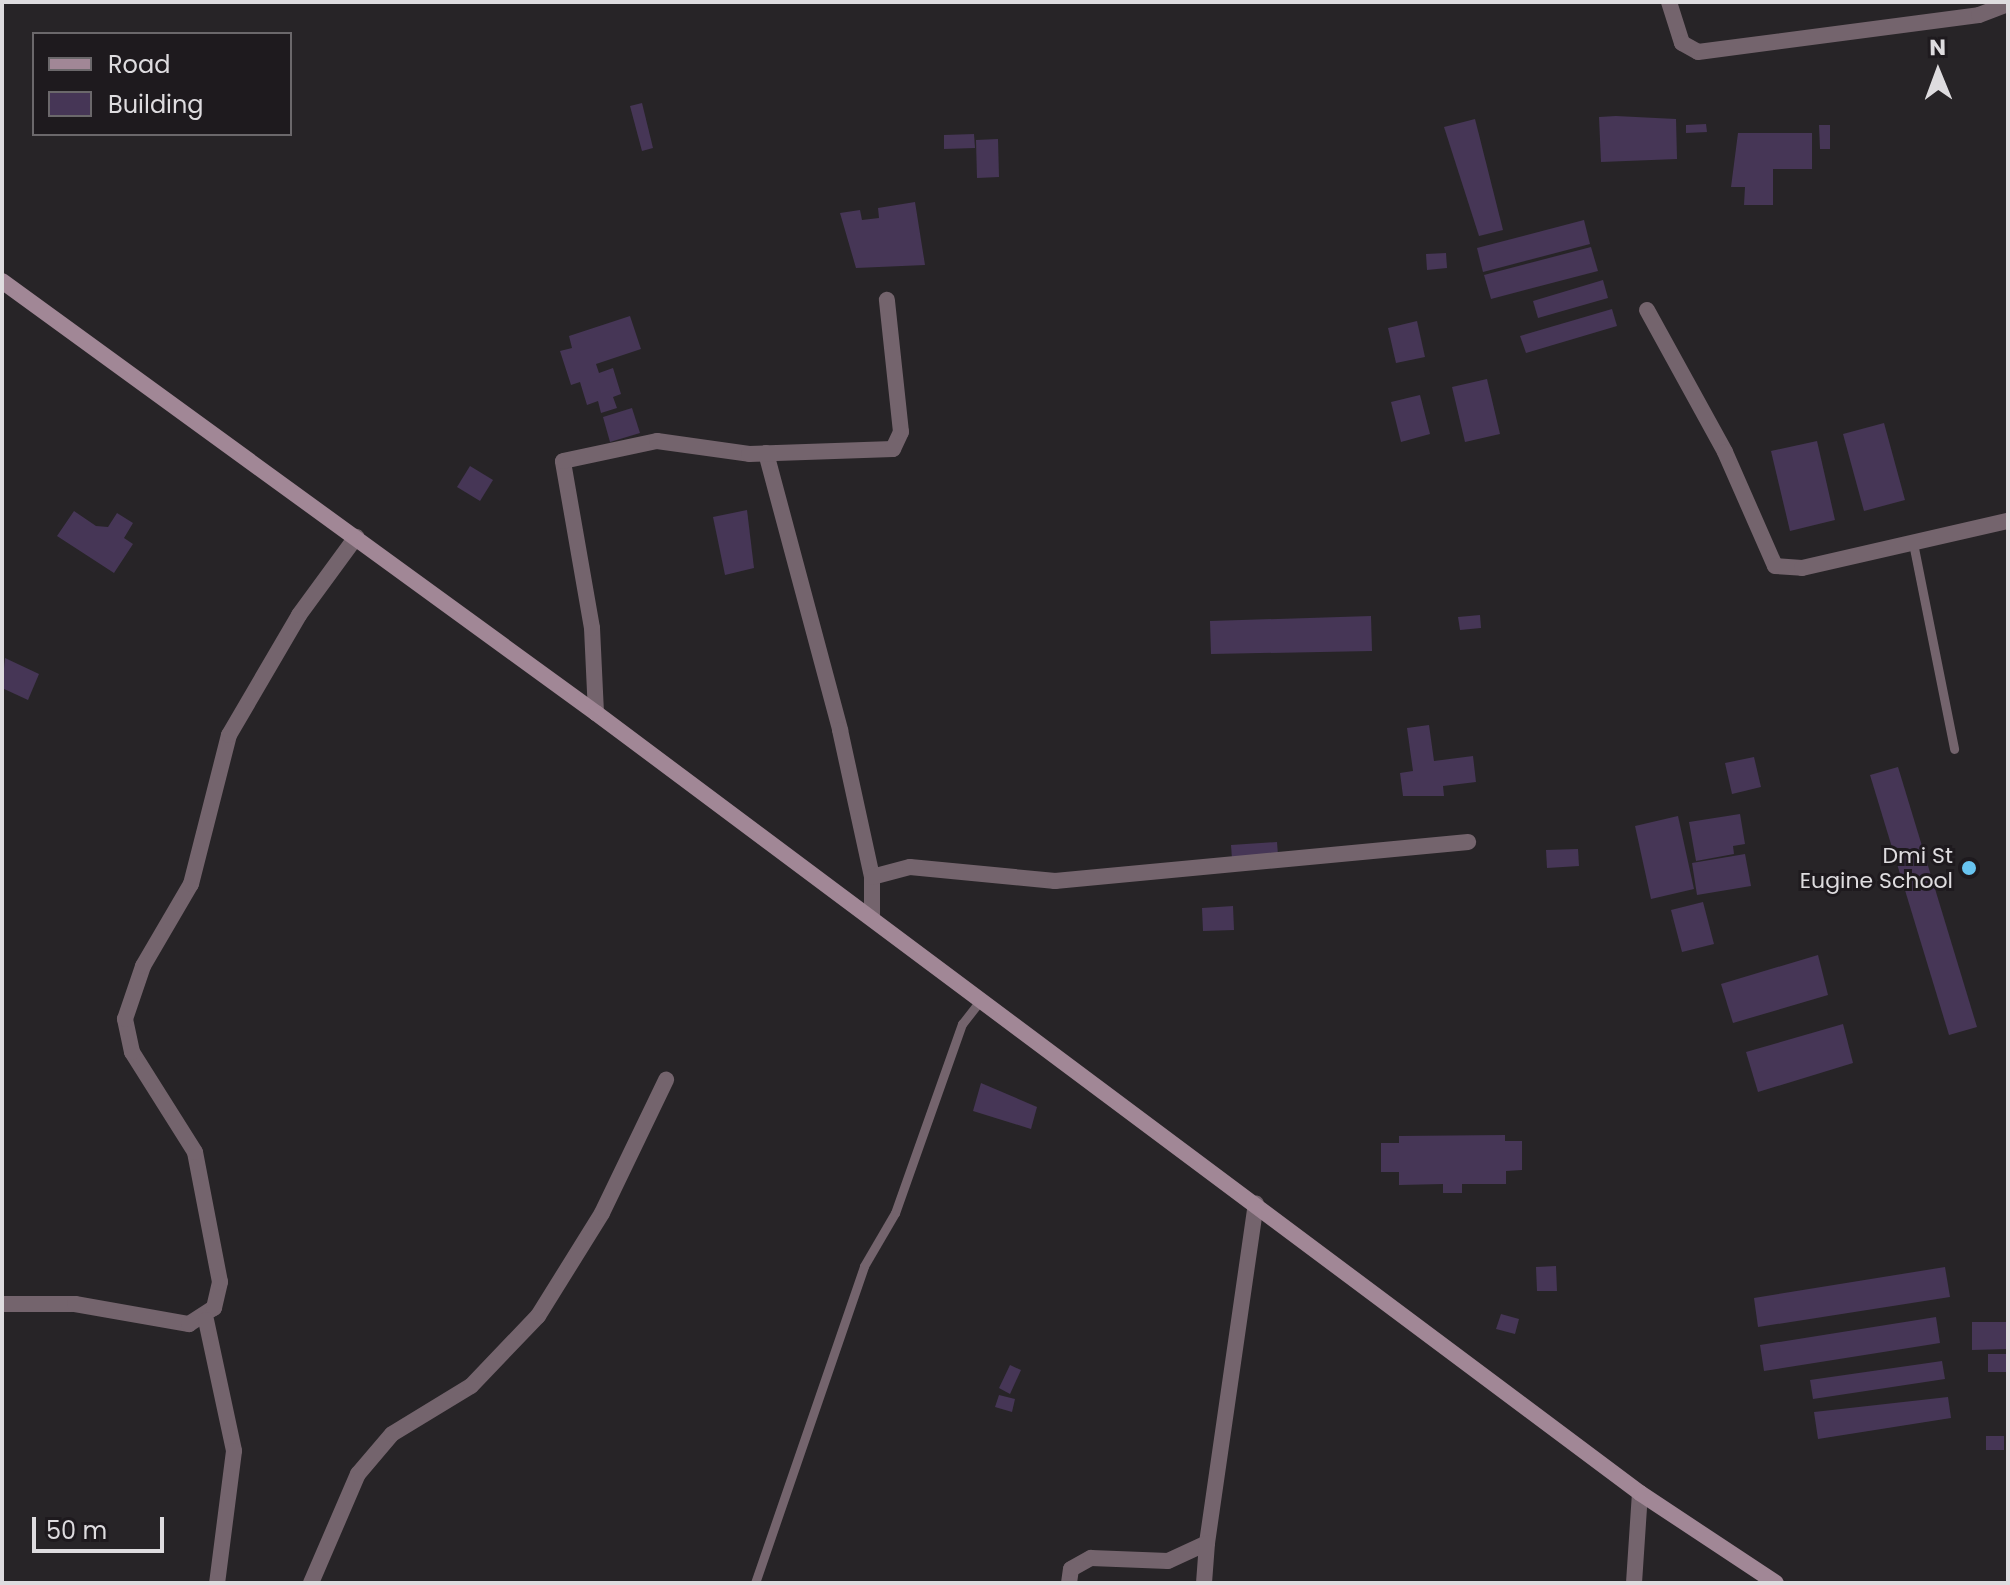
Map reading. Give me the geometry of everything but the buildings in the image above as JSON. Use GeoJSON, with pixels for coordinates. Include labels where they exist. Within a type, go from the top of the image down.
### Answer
{"type":"FeatureCollection","features":[{"type":"Feature","properties":{"kind":"street"},"geometry":{"type":"LineString","coordinates":[[1669,2],[1682,43],[1698,52],[1979,15],[2008,4]]}},
{"type":"Feature","properties":{"kind":"street"},"geometry":{"type":"LineString","coordinates":[[2,281],[596,713],[1640,1493],[1776,1583]]}},
{"type":"Feature","properties":{"kind":"street"},"geometry":{"type":"LineString","coordinates":[[596,713],[592,628],[563,461],[657,441],[766,453],[899,445],[887,300]]}},
{"type":"Feature","properties":{"kind":"street"},"geometry":{"type":"LineString","coordinates":[[1647,310],[1725,452],[1775,566],[1802,568],[2008,521]]}},
{"type":"Feature","properties":{"kind":"street"},"geometry":{"type":"LineString","coordinates":[[766,453],[872,877],[872,918]]}},
{"type":"Feature","properties":{"kind":"street"},"geometry":{"type":"LineString","coordinates":[[217,1583],[234,1451],[206,1320],[220,1282],[195,1152],[132,1052],[125,1019],[143,966],[191,884],[229,735],[299,615],[356,537]]}},
{"type":"Feature","properties":{"kind":"street"},"geometry":{"type":"LineString","coordinates":[[872,877],[910,867],[1055,881],[1468,842]]}},
{"type":"Feature","properties":{"kind":"street"},"geometry":{"type":"LineString","coordinates":[[311,1583],[358,1474],[392,1434],[471,1386],[538,1316],[602,1213],[666,1080]]}},
{"type":"Feature","properties":{"kind":"street"},"geometry":{"type":"LineString","coordinates":[[1204,1583],[1207,1543],[1256,1204]]}},
{"type":"Feature","properties":{"kind":"street"},"geometry":{"type":"LineString","coordinates":[[2,1304],[75,1304],[189,1324],[206,1320]]}},
{"type":"Feature","properties":{"kind":"street"},"geometry":{"type":"LineString","coordinates":[[1634,1583],[1640,1493]]}},
{"type":"Feature","properties":{"kind":"street"},"geometry":{"type":"LineString","coordinates":[[1069,1583],[1071,1569],[1091,1558],[1168,1561],[1207,1543]]}},
{"type":"Feature","properties":{"kind":"lane"},"geometry":{"type":"LineString","coordinates":[[1913,543],[1954,749]]}},
{"type":"Feature","properties":{"kind":"lane"},"geometry":{"type":"LineString","coordinates":[[755,1583],[864,1266],[895,1213],[962,1024],[981,1000]]}},
{"type":"Feature","properties":{"kind":"place","name":"Dmi St Eugine School"},"geometry":{"type":"Point","coordinates":[1969,868]}}]}
